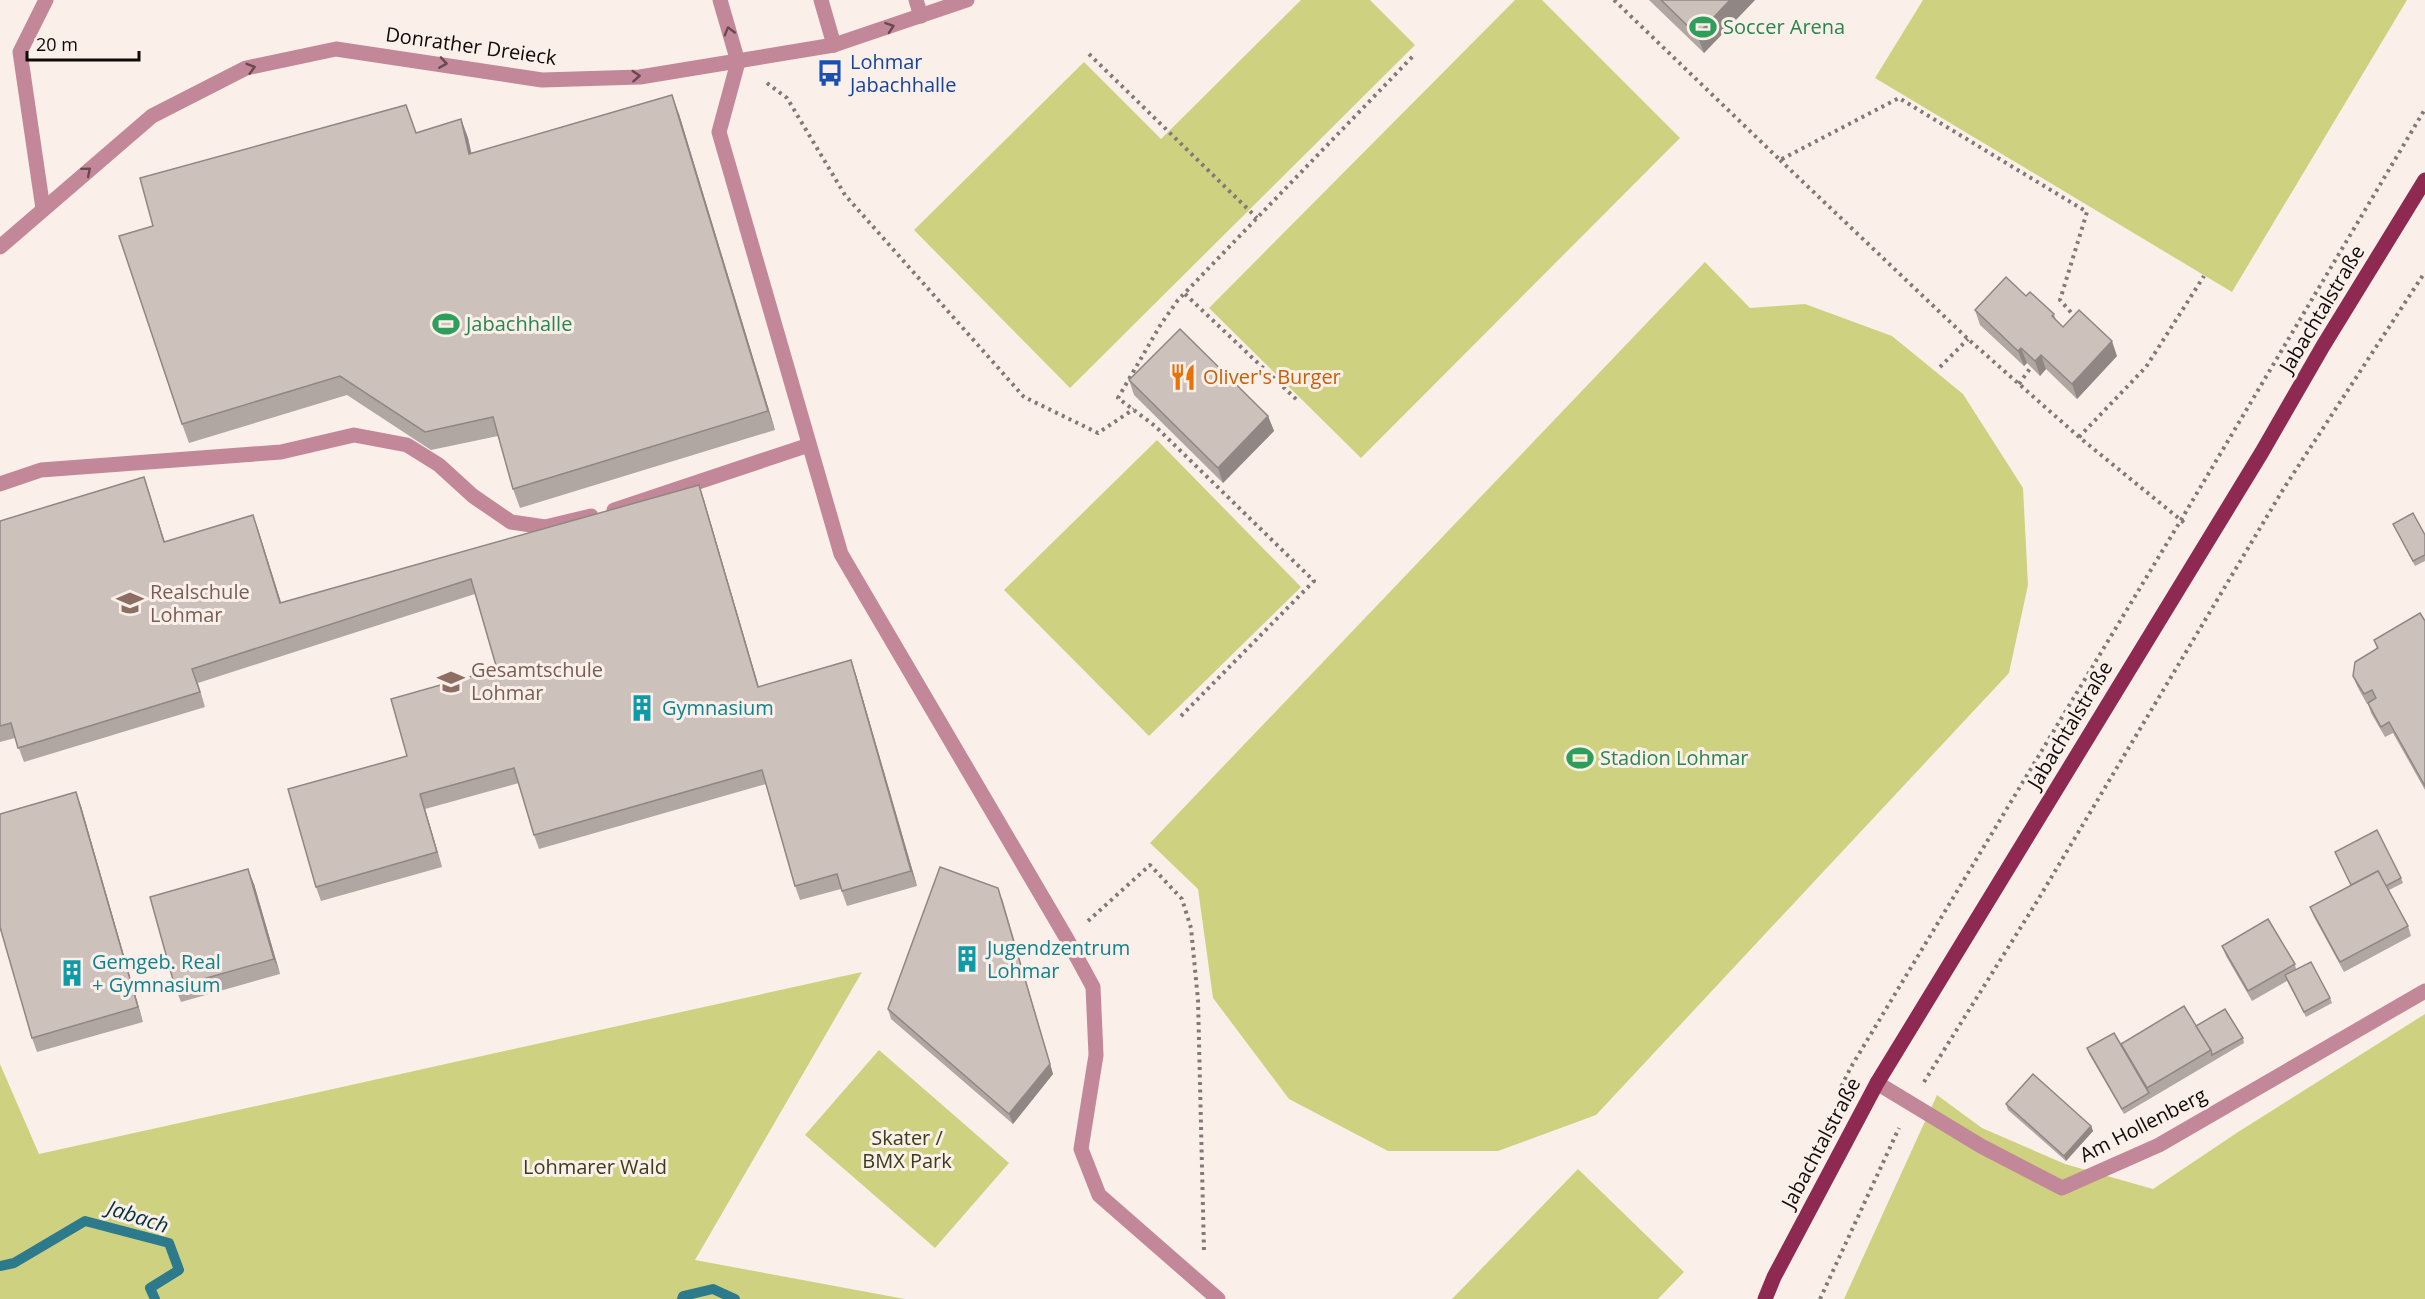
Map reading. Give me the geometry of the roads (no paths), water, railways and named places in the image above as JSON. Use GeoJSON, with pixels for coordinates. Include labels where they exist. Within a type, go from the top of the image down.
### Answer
{"type":"FeatureCollection","features":[{"type":"Feature","properties":{"kind":"main road","name":"Jabachtalstraße"},"geometry":{"type":"LineString","coordinates":[[1765,1299],[1774,1277],[1877,1083],[2425,180]]}},
{"type":"Feature","properties":{"kind":"street"},"geometry":{"type":"LineString","coordinates":[[43,209],[20,51],[46,0]]}},
{"type":"Feature","properties":{"kind":"street"},"geometry":{"type":"LineString","coordinates":[[720,0],[738,62],[719,132],[841,554],[1093,987],[1096,1055],[1081,1149],[1099,1195],[1218,1299]]}},
{"type":"Feature","properties":{"kind":"street"},"geometry":{"type":"LineString","coordinates":[[821,0],[834,45]]}},
{"type":"Feature","properties":{"kind":"street"},"geometry":{"type":"LineString","coordinates":[[916,0],[921,16]]}},
{"type":"Feature","properties":{"kind":"street","name":"Donrather Dreieck"},"geometry":{"type":"LineString","coordinates":[[0,247],[152,116],[246,69],[336,49],[542,80],[640,77],[834,45],[967,0]]}},
{"type":"Feature","properties":{"kind":"street"},"geometry":{"type":"LineString","coordinates":[[0,484],[41,470],[280,452],[354,435],[407,445],[439,465],[473,496],[511,522],[545,527],[606,513],[809,445]]}},
{"type":"Feature","properties":{"kind":"street","name":"Am Hollenberg"},"geometry":{"type":"LineString","coordinates":[[1877,1083],[1981,1146],[2062,1188],[2159,1145],[2425,991]]}},
{"type":"Feature","properties":{"kind":"waterway","name":"Jabach"},"geometry":{"type":"LineString","coordinates":[[0,1266],[14,1263],[85,1221],[169,1243],[179,1270],[150,1288],[155,1299]]}},
{"type":"Feature","properties":{"kind":"waterway","name":"Jabach"},"geometry":{"type":"LineString","coordinates":[[682,1299],[683,1296],[713,1289],[735,1299]]}},
{"type":"Feature","properties":{"kind":"place","name":"Soccer Arena"},"geometry":{"type":"Point","coordinates":[1703,27]}},
{"type":"Feature","properties":{"kind":"place","name":"Lohmar Jabachhalle"},"geometry":{"type":"Point","coordinates":[830,73]}},
{"type":"Feature","properties":{"kind":"place","name":"Jabachhalle"},"geometry":{"type":"Point","coordinates":[446,324]}},
{"type":"Feature","properties":{"kind":"place","name":"Oliver's Burger"},"geometry":{"type":"Point","coordinates":[1183,377]}},
{"type":"Feature","properties":{"kind":"place","name":"Realschule Lohmar"},"geometry":{"type":"Point","coordinates":[130,603]}},
{"type":"Feature","properties":{"kind":"place","name":"Gesamtschule Lohmar"},"geometry":{"type":"Point","coordinates":[451,682]}},
{"type":"Feature","properties":{"kind":"place","name":"Gymnasium"},"geometry":{"type":"Point","coordinates":[642,708]}},
{"type":"Feature","properties":{"kind":"place","name":"Stadion Lohmar"},"geometry":{"type":"Point","coordinates":[1580,758]}},
{"type":"Feature","properties":{"kind":"place","name":"Jugendzentrum Lohmar"},"geometry":{"type":"Point","coordinates":[967,959]}},
{"type":"Feature","properties":{"kind":"place","name":"Gemgeb. Real + Gymnasium"},"geometry":{"type":"Point","coordinates":[72,973]}},
{"type":"Feature","properties":{"kind":"park label","name":"Skater / BMX Park"},"geometry":{"type":"Point","coordinates":[907,1150]}},
{"type":"Feature","properties":{"kind":"park label","name":"Lohmarer Wald"},"geometry":{"type":"Point","coordinates":[595,1167]}}]}
